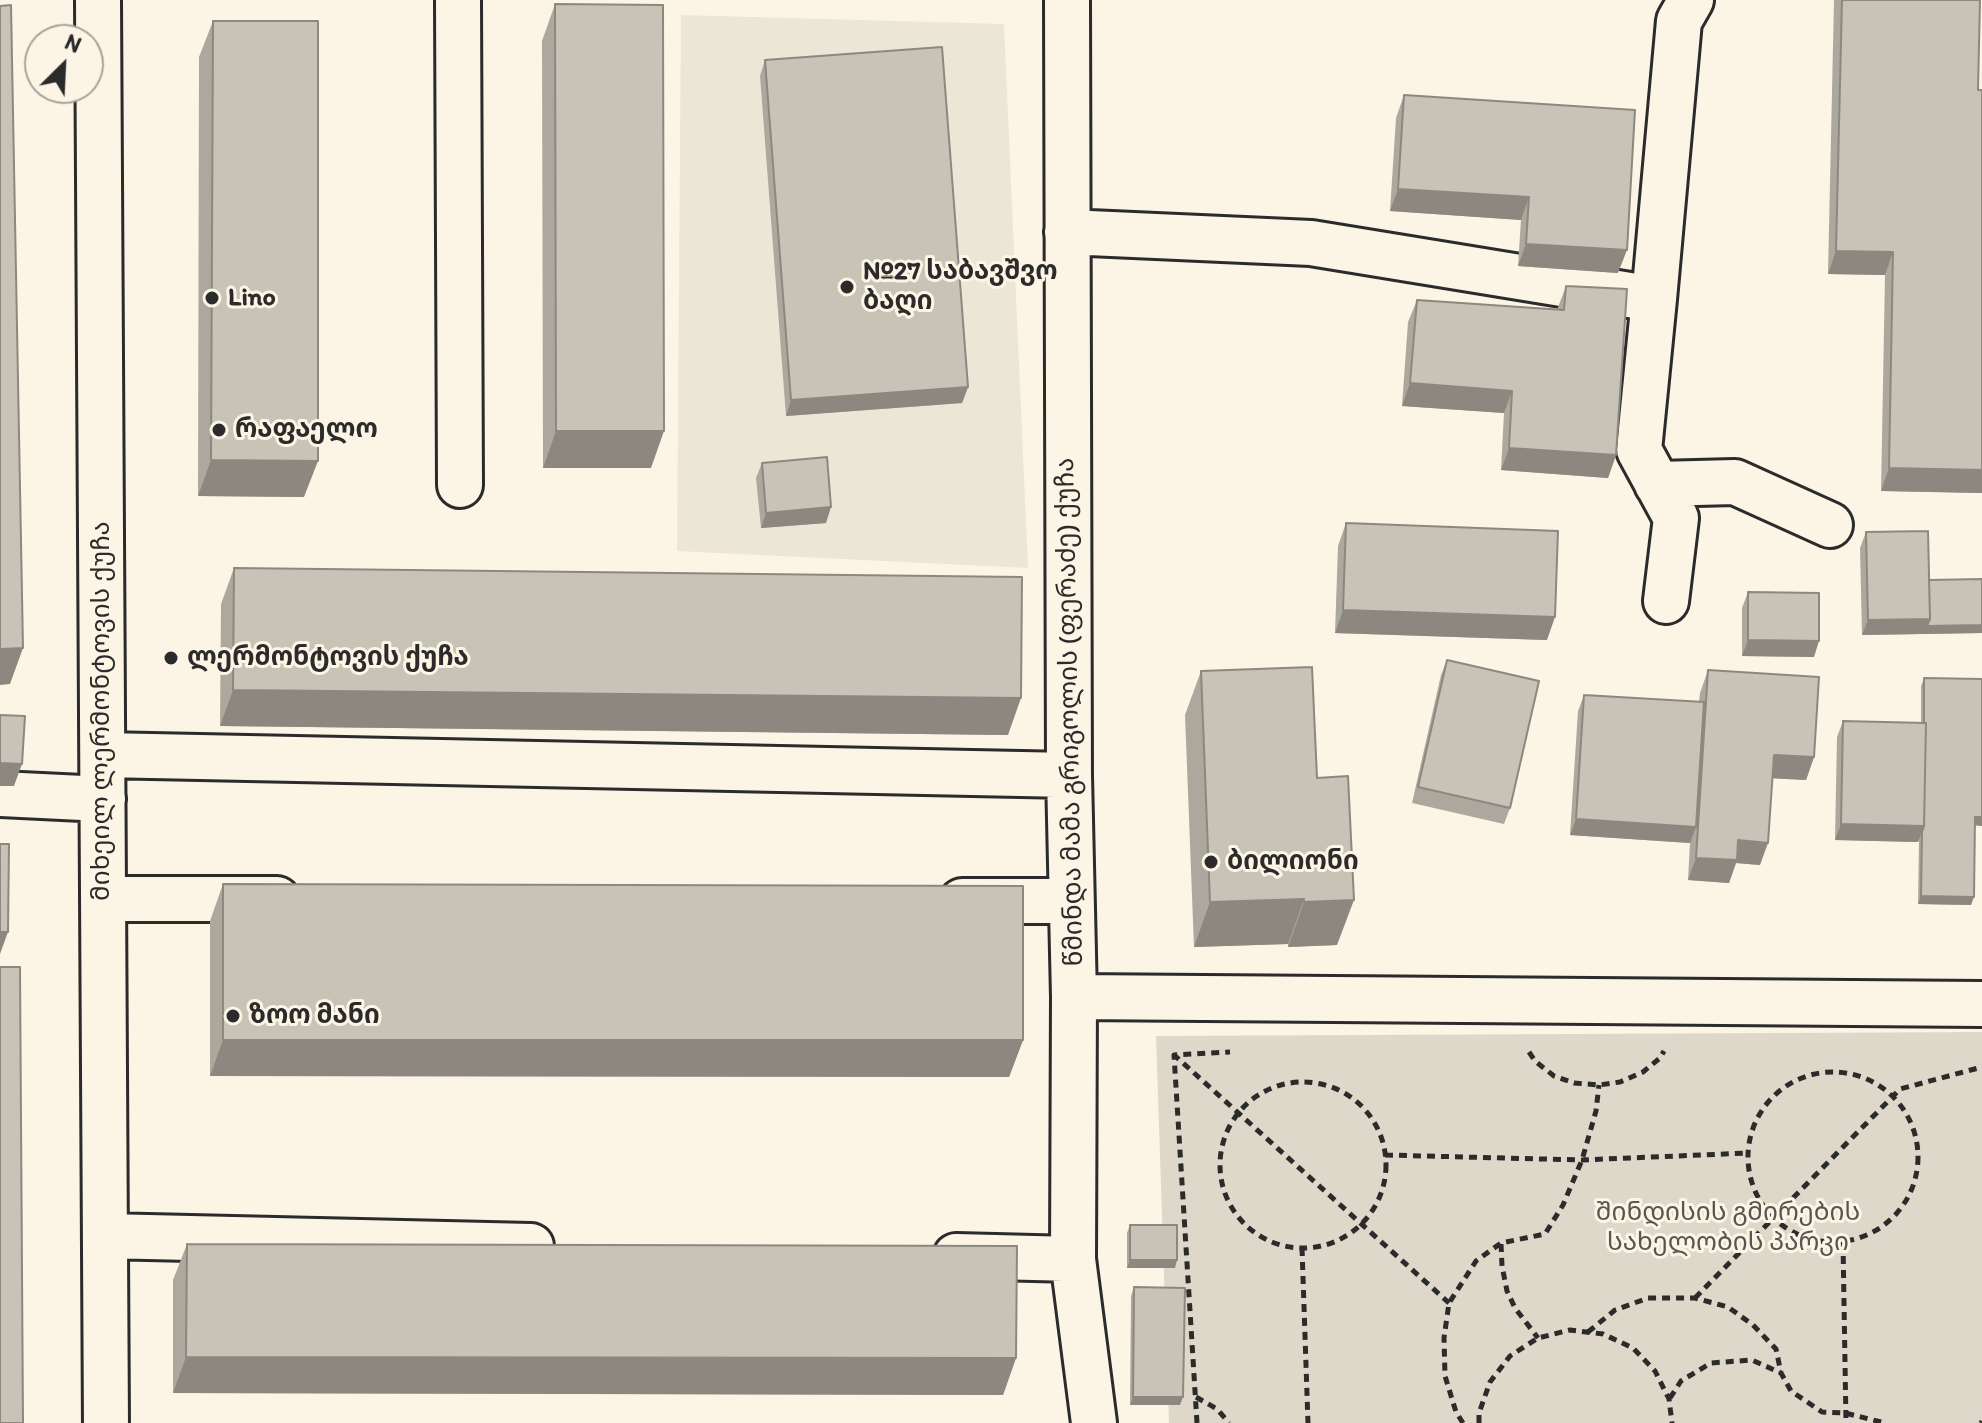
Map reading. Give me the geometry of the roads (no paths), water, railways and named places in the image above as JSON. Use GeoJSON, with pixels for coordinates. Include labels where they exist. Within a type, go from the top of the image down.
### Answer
{"type":"FeatureCollection","features":[{"type":"Feature","properties":{"kind":"street","name":"მიხეილ ლერმონტოვის ქუჩა"},"geometry":{"type":"LineString","coordinates":[[98,0],[106,1423]]}},
{"type":"Feature","properties":{"kind":"street"},"geometry":{"type":"LineString","coordinates":[[458,0],[460,485]]}},
{"type":"Feature","properties":{"kind":"street","name":"წმინდა მამა გრიგოლის (ფერაძე) ქუჩა"},"geometry":{"type":"LineString","coordinates":[[1067,0],[1073,1259],[1094,1423]]}},
{"type":"Feature","properties":{"kind":"street"},"geometry":{"type":"LineString","coordinates":[[1666,601],[1676,518],[1639,450],[1679,21],[1691,0]]}},
{"type":"Feature","properties":{"kind":"street"},"geometry":{"type":"LineString","coordinates":[[1067,232],[1311,243],[1654,299]]}},
{"type":"Feature","properties":{"kind":"street"},"geometry":{"type":"LineString","coordinates":[[1657,484],[1735,482],[1830,525]]}},
{"type":"Feature","properties":{"kind":"street"},"geometry":{"type":"LineString","coordinates":[[103,755],[1069,775]]}},
{"type":"Feature","properties":{"kind":"street"},"geometry":{"type":"LineString","coordinates":[[0,794],[103,799]]}},
{"type":"Feature","properties":{"kind":"street"},"geometry":{"type":"LineString","coordinates":[[104,899],[320,899]]}},
{"type":"Feature","properties":{"kind":"street"},"geometry":{"type":"LineString","coordinates":[[928,901],[1071,901]]}},
{"type":"Feature","properties":{"kind":"street"},"geometry":{"type":"LineString","coordinates":[[1074,997],[1982,1004]]}},
{"type":"Feature","properties":{"kind":"street"},"geometry":{"type":"LineString","coordinates":[[105,1236],[572,1247]]}},
{"type":"Feature","properties":{"kind":"street"},"geometry":{"type":"LineString","coordinates":[[917,1255],[1073,1259]]}},
{"type":"Feature","properties":{"kind":"place","name":"№27 საბავშვო ბაღი"},"geometry":{"type":"Point","coordinates":[847,287]}},
{"type":"Feature","properties":{"kind":"place","name":"Lino"},"geometry":{"type":"Point","coordinates":[212,298]}},
{"type":"Feature","properties":{"kind":"place","name":"რაფაელო"},"geometry":{"type":"Point","coordinates":[219,430]}},
{"type":"Feature","properties":{"kind":"place","name":"ლერმონტოვის ქუჩა"},"geometry":{"type":"Point","coordinates":[171,658]}},
{"type":"Feature","properties":{"kind":"place","name":"ბილიონი"},"geometry":{"type":"Point","coordinates":[1211,862]}},
{"type":"Feature","properties":{"kind":"place","name":"ზოო მანი"},"geometry":{"type":"Point","coordinates":[233,1016]}},
{"type":"Feature","properties":{"kind":"park label","name":"შინდისის გმირების სახელობის პარკი"},"geometry":{"type":"Point","coordinates":[1728,1228]}}]}
